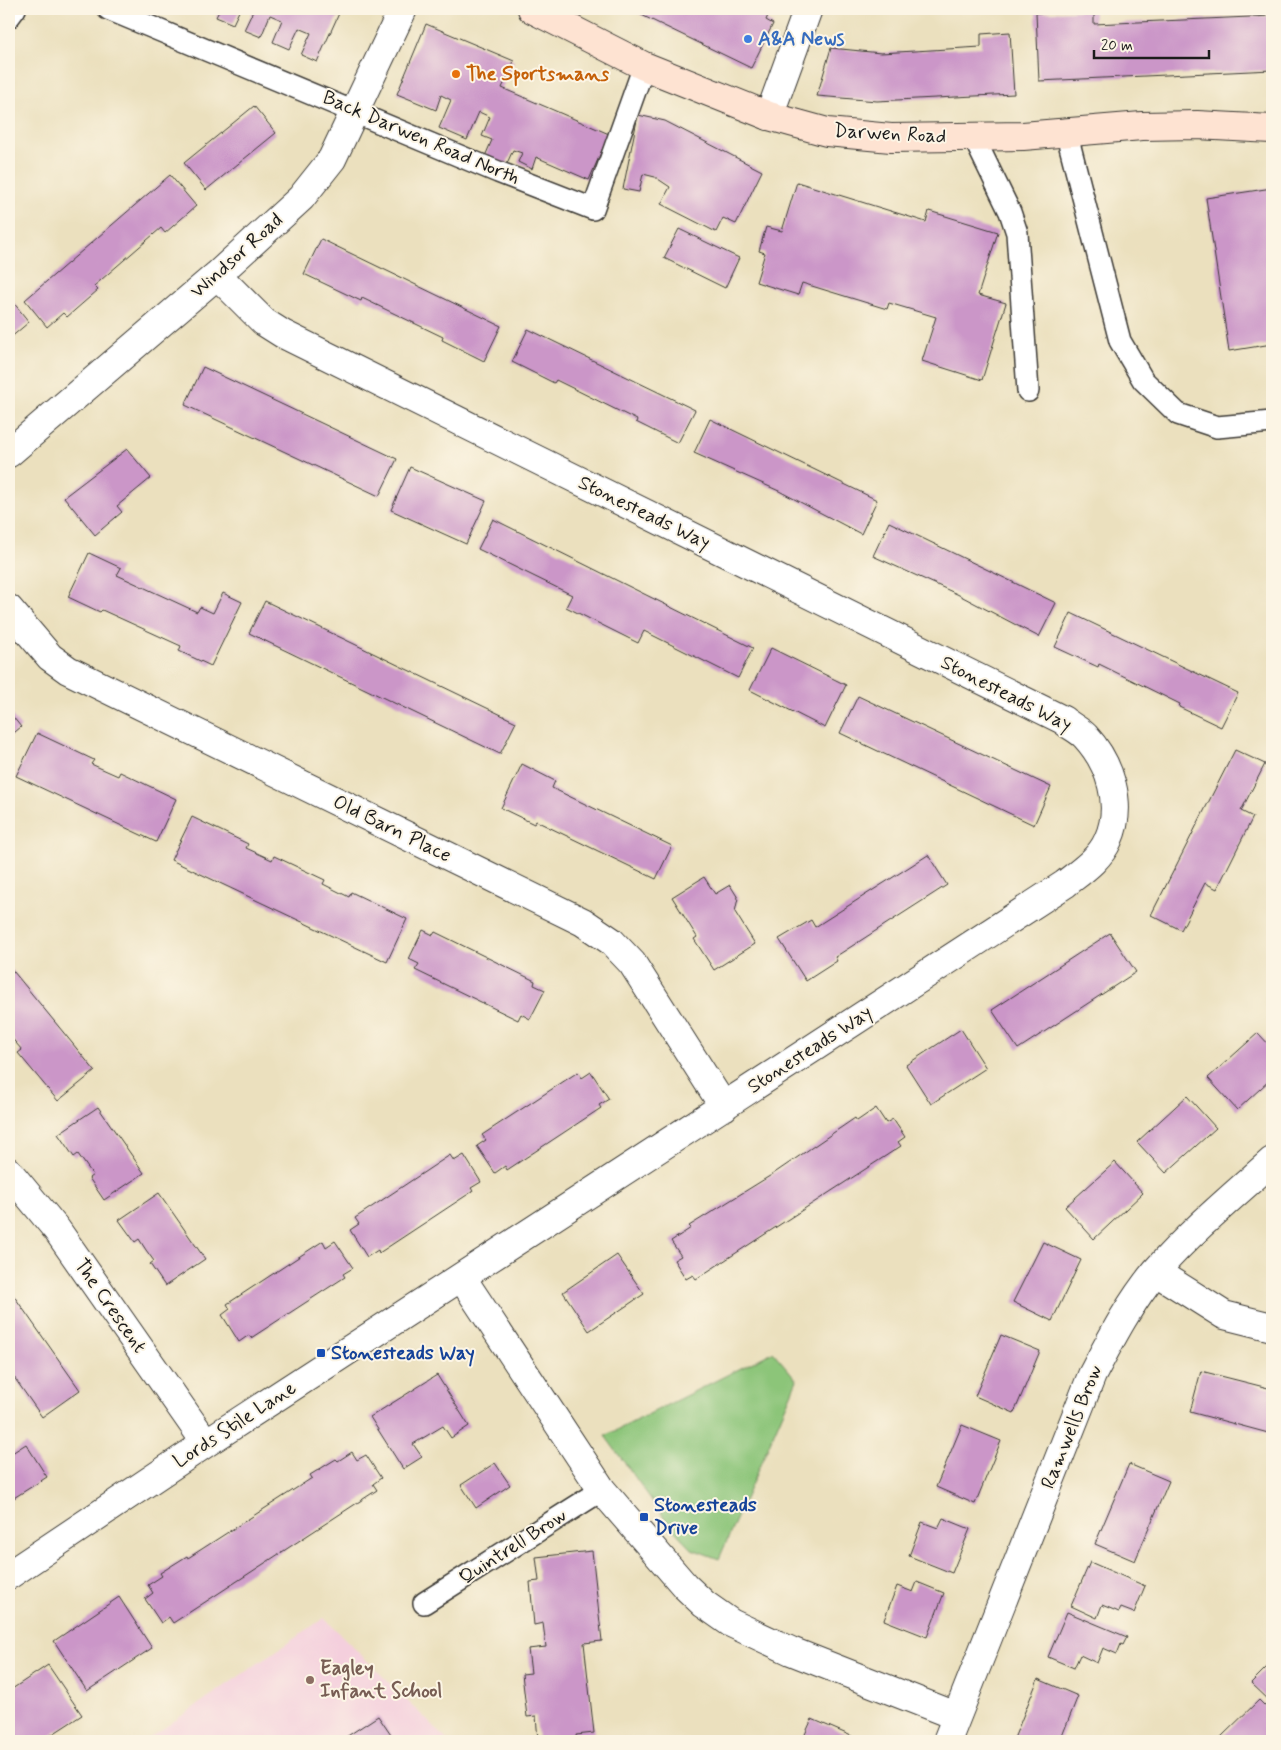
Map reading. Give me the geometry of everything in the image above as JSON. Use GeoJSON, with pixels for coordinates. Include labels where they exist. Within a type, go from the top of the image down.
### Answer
{"type":"FeatureCollection","features":[{"type":"Feature","properties":{"kind":"main road","name":"Darwen Road"},"geometry":{"type":"LineString","coordinates":[[532,9],[644,66],[769,116],[836,133],[891,138],[974,138],[1151,126],[1272,130]]}},
{"type":"Feature","properties":{"kind":"street","name":"Windsor Road"},"geometry":{"type":"LineString","coordinates":[[9,453],[217,275],[301,198],[332,159],[402,9]]}},
{"type":"Feature","properties":{"kind":"street"},"geometry":{"type":"LineString","coordinates":[[769,116],[808,9]]}},
{"type":"Feature","properties":{"kind":"street","name":"Stonesteads Way"},"geometry":{"type":"LineString","coordinates":[[217,275],[264,322],[283,334],[1063,720],[1084,735],[1100,753],[1112,781],[1116,813],[1108,841],[1092,863],[1065,884],[462,1278]]}},
{"type":"Feature","properties":{"kind":"street","name":"Old Barn Place"},"geometry":{"type":"LineString","coordinates":[[9,609],[50,656],[68,670],[583,922],[611,941],[632,963],[724,1107]]}},
{"type":"Feature","properties":{"kind":"street","name":"Ramwells Brow"},"geometry":{"type":"LineString","coordinates":[[947,1741],[1092,1375],[1120,1322],[1156,1272],[1230,1198],[1272,1161]]}},
{"type":"Feature","properties":{"kind":"street","name":"The Crescent"},"geometry":{"type":"LineString","coordinates":[[9,1172],[57,1230],[206,1443]]}},
{"type":"Feature","properties":{"kind":"street"},"geometry":{"type":"LineString","coordinates":[[1156,1272],[1219,1312],[1272,1327]]}},
{"type":"Feature","properties":{"kind":"street"},"geometry":{"type":"LineString","coordinates":[[462,1278],[602,1490],[685,1586],[704,1604],[731,1623],[791,1651],[956,1716]]}},
{"type":"Feature","properties":{"kind":"street","name":"Lords Stile Lane"},"geometry":{"type":"LineString","coordinates":[[9,1575],[206,1443],[462,1278]]}},
{"type":"Feature","properties":{"kind":"lane"},"geometry":{"type":"LineString","coordinates":[[9,17],[15,9]]}},
{"type":"Feature","properties":{"kind":"lane","name":"Back Darwen Road North"},"geometry":{"type":"LineString","coordinates":[[108,9],[355,110],[498,172],[593,209],[644,66]]}},
{"type":"Feature","properties":{"kind":"lane"},"geometry":{"type":"LineString","coordinates":[[1066,131],[1120,341],[1143,380],[1178,414],[1217,427],[1272,422]]}},
{"type":"Feature","properties":{"kind":"lane"},"geometry":{"type":"LineString","coordinates":[[974,138],[1010,212],[1017,233],[1028,391]]}},
{"type":"Feature","properties":{"kind":"lane","name":"Quintrell Brow"},"geometry":{"type":"LineString","coordinates":[[424,1603],[602,1490]]}},
{"type":"Feature","properties":{"kind":"shaded area","name":"Eagley Infant School"},"geometry":{"type":"Polygon","coordinates":[[[324,1618],[448,1741],[145,1741],[324,1618]]]}},
{"type":"Feature","properties":{"kind":"green space"},"geometry":{"type":"Polygon","coordinates":[[[773,1352],[797,1380],[719,1559],[692,1549],[672,1528],[605,1436],[773,1352]]]}},
{"type":"Feature","properties":{"kind":"building"},"geometry":{"type":"Polygon","coordinates":[[[220,9],[240,9],[233,24],[216,17],[220,9]]]}},
{"type":"Feature","properties":{"kind":"building"},"geometry":{"type":"Polygon","coordinates":[[[254,9],[341,9],[317,62],[301,55],[311,33],[299,28],[289,49],[273,42],[282,20],[270,15],[261,37],[244,30],[254,9]]]}},
{"type":"Feature","properties":{"kind":"building"},"geometry":{"type":"Polygon","coordinates":[[[629,9],[771,9],[766,20],[773,24],[751,68],[629,9]]]}},
{"type":"Feature","properties":{"kind":"building"},"geometry":{"type":"Polygon","coordinates":[[[1094,10],[1094,24],[1272,16],[1272,70],[1039,81],[1036,13],[1094,10]]]}},
{"type":"Feature","properties":{"kind":"building"},"geometry":{"type":"Polygon","coordinates":[[[426,24],[514,61],[502,88],[609,134],[589,180],[536,157],[532,169],[518,162],[522,153],[513,150],[504,170],[483,161],[492,140],[482,136],[490,117],[479,112],[467,140],[439,128],[451,100],[441,95],[436,110],[397,94],[426,24]]]}},
{"type":"Feature","properties":{"kind":"building"},"geometry":{"type":"Polygon","coordinates":[[[1010,32],[1014,94],[877,101],[817,96],[831,48],[881,53],[981,47],[981,34],[1010,32]]]}},
{"type":"Feature","properties":{"kind":"building"},"geometry":{"type":"Polygon","coordinates":[[[254,106],[276,133],[206,190],[184,163],[254,106]]]}},
{"type":"Feature","properties":{"kind":"building"},"geometry":{"type":"Polygon","coordinates":[[[638,115],[665,121],[762,171],[736,224],[723,218],[716,232],[661,204],[670,187],[655,177],[643,174],[639,192],[623,189],[638,115]]]}},
{"type":"Feature","properties":{"kind":"building"},"geometry":{"type":"Polygon","coordinates":[[[170,175],[196,206],[165,233],[161,228],[94,286],[98,290],[67,317],[63,313],[47,327],[25,300],[170,175]]]}},
{"type":"Feature","properties":{"kind":"building"},"geometry":{"type":"Polygon","coordinates":[[[797,182],[926,222],[929,211],[998,232],[978,295],[1006,303],[982,380],[922,361],[936,317],[889,303],[887,309],[802,283],[798,295],[756,282],[765,253],[759,251],[766,227],[782,231],[797,182]]]}},
{"type":"Feature","properties":{"kind":"building"},"geometry":{"type":"Polygon","coordinates":[[[1272,188],[1272,344],[1229,351],[1206,198],[1272,188]]]}},
{"type":"Feature","properties":{"kind":"building"},"geometry":{"type":"Polygon","coordinates":[[[679,229],[739,258],[725,288],[664,258],[679,229]]]}},
{"type":"Feature","properties":{"kind":"building"},"geometry":{"type":"Polygon","coordinates":[[[321,239],[501,326],[484,361],[442,340],[443,337],[362,298],[361,301],[304,274],[321,239]]]}},
{"type":"Feature","properties":{"kind":"building"},"geometry":{"type":"Polygon","coordinates":[[[9,297],[29,322],[9,339],[9,297]]]}},
{"type":"Feature","properties":{"kind":"building"},"geometry":{"type":"Polygon","coordinates":[[[528,329],[695,410],[678,443],[636,422],[637,420],[556,380],[554,383],[512,362],[528,329]]]}},
{"type":"Feature","properties":{"kind":"building"},"geometry":{"type":"Polygon","coordinates":[[[203,367],[397,459],[379,496],[185,405],[203,367]]]}},
{"type":"Feature","properties":{"kind":"building"},"geometry":{"type":"Polygon","coordinates":[[[710,419],[877,500],[861,534],[779,491],[694,453],[710,419]]]}},
{"type":"Feature","properties":{"kind":"building"},"geometry":{"type":"Polygon","coordinates":[[[127,449],[151,478],[117,506],[122,512],[95,535],[64,497],[127,449]]]}},
{"type":"Feature","properties":{"kind":"building"},"geometry":{"type":"Polygon","coordinates":[[[410,467],[486,501],[466,544],[391,510],[410,467]]]}},
{"type":"Feature","properties":{"kind":"building"},"geometry":{"type":"Polygon","coordinates":[[[493,519],[753,648],[738,678],[644,631],[638,643],[566,607],[572,595],[478,549],[493,519]]]}},
{"type":"Feature","properties":{"kind":"building"},"geometry":{"type":"Polygon","coordinates":[[[889,522],[1056,603],[1039,637],[957,594],[873,556],[889,522]]]}},
{"type":"Feature","properties":{"kind":"building"},"geometry":{"type":"Polygon","coordinates":[[[89,553],[121,568],[117,575],[197,612],[200,607],[213,613],[223,593],[242,602],[211,666],[179,651],[181,646],[102,610],[100,612],[68,597],[89,553]]]}},
{"type":"Feature","properties":{"kind":"building"},"geometry":{"type":"Polygon","coordinates":[[[265,601],[516,722],[500,754],[249,633],[265,601]]]}},
{"type":"Feature","properties":{"kind":"building"},"geometry":{"type":"Polygon","coordinates":[[[1071,613],[1238,693],[1221,727],[1179,707],[1180,704],[1099,664],[1098,667],[1055,647],[1071,613]]]}},
{"type":"Feature","properties":{"kind":"building"},"geometry":{"type":"Polygon","coordinates":[[[771,648],[846,685],[825,728],[750,690],[771,648]]]}},
{"type":"Feature","properties":{"kind":"building"},"geometry":{"type":"Polygon","coordinates":[[[858,696],[1051,787],[1034,825],[840,733],[858,696]]]}},
{"type":"Feature","properties":{"kind":"building"},"geometry":{"type":"Polygon","coordinates":[[[9,712],[21,727],[9,737],[9,712]]]}},
{"type":"Feature","properties":{"kind":"building"},"geometry":{"type":"Polygon","coordinates":[[[37,733],[94,760],[91,764],[118,776],[120,772],[176,799],[156,842],[16,776],[37,733]]]}},
{"type":"Feature","properties":{"kind":"building"},"geometry":{"type":"Polygon","coordinates":[[[1235,750],[1265,764],[1241,811],[1253,817],[1217,889],[1205,883],[1181,930],[1151,915],[1235,750]]]}},
{"type":"Feature","properties":{"kind":"building"},"geometry":{"type":"Polygon","coordinates":[[[522,764],[555,781],[552,788],[672,846],[656,879],[536,821],[534,824],[501,808],[522,764]]]}},
{"type":"Feature","properties":{"kind":"building"},"geometry":{"type":"Polygon","coordinates":[[[192,817],[248,844],[246,848],[272,860],[274,856],[325,880],[323,884],[349,897],[351,892],[407,919],[387,962],[171,860],[192,817]]]}},
{"type":"Feature","properties":{"kind":"building"},"geometry":{"type":"Polygon","coordinates":[[[928,855],[947,885],[835,957],[837,961],[806,981],[779,939],[811,920],[815,927],[928,855]]]}},
{"type":"Feature","properties":{"kind":"building"},"geometry":{"type":"Polygon","coordinates":[[[704,877],[715,894],[730,885],[738,898],[735,912],[755,944],[714,970],[694,939],[697,937],[672,897],[704,877]]]}},
{"type":"Feature","properties":{"kind":"building"},"geometry":{"type":"Polygon","coordinates":[[[423,930],[433,935],[435,932],[535,981],[534,985],[545,990],[530,1019],[521,1014],[518,1020],[415,970],[419,964],[409,959],[423,930]]]}},
{"type":"Feature","properties":{"kind":"building"},"geometry":{"type":"Polygon","coordinates":[[[1110,933],[1136,972],[1018,1049],[992,1010],[1110,933]]]}},
{"type":"Feature","properties":{"kind":"building"},"geometry":{"type":"Polygon","coordinates":[[[9,966],[95,1071],[58,1101],[18,1053],[22,1050],[9,1035],[9,966]]]}},
{"type":"Feature","properties":{"kind":"building"},"geometry":{"type":"Polygon","coordinates":[[[961,1029],[986,1068],[931,1104],[906,1065],[961,1029]]]}},
{"type":"Feature","properties":{"kind":"building"},"geometry":{"type":"Polygon","coordinates":[[[1258,1033],[1272,1048],[1272,1078],[1237,1110],[1208,1078],[1258,1033]]]}},
{"type":"Feature","properties":{"kind":"building"},"geometry":{"type":"Polygon","coordinates":[[[578,1072],[582,1078],[591,1072],[609,1099],[599,1105],[601,1108],[507,1170],[505,1166],[495,1173],[477,1146],[486,1140],[482,1135],[578,1072]]]}},
{"type":"Feature","properties":{"kind":"building"},"geometry":{"type":"Polygon","coordinates":[[[1187,1096],[1216,1128],[1166,1173],[1137,1142],[1187,1096]]]}},
{"type":"Feature","properties":{"kind":"building"},"geometry":{"type":"Polygon","coordinates":[[[98,1107],[144,1173],[104,1200],[89,1178],[93,1175],[78,1154],[74,1157],[58,1134],[98,1107]]]}},
{"type":"Feature","properties":{"kind":"building"},"geometry":{"type":"Polygon","coordinates":[[[876,1108],[886,1123],[893,1119],[905,1137],[898,1142],[901,1146],[696,1279],[693,1275],[686,1279],[674,1260],[681,1256],[671,1241],[691,1228],[689,1226],[773,1174],[855,1118],[857,1121],[876,1108]]]}},
{"type":"Feature","properties":{"kind":"building"},"geometry":{"type":"Polygon","coordinates":[[[450,1155],[454,1161],[464,1155],[481,1182],[471,1188],[473,1191],[379,1253],[378,1250],[367,1257],[350,1230],[359,1224],[355,1218],[450,1155]]]}},
{"type":"Feature","properties":{"kind":"building"},"geometry":{"type":"Polygon","coordinates":[[[1115,1162],[1143,1193],[1094,1239],[1065,1207],[1115,1162]]]}},
{"type":"Feature","properties":{"kind":"building"},"geometry":{"type":"Polygon","coordinates":[[[159,1193],[205,1259],[165,1286],[150,1264],[154,1261],[139,1239],[135,1242],[119,1220],[159,1193]]]}},
{"type":"Feature","properties":{"kind":"building"},"geometry":{"type":"Polygon","coordinates":[[[323,1241],[326,1247],[335,1241],[353,1268],[343,1274],[345,1277],[251,1338],[249,1335],[239,1342],[222,1315],[230,1309],[227,1304],[323,1241]]]}},
{"type":"Feature","properties":{"kind":"building"},"geometry":{"type":"Polygon","coordinates":[[[1043,1242],[1081,1260],[1052,1321],[1013,1302],[1043,1242]]]}},
{"type":"Feature","properties":{"kind":"building"},"geometry":{"type":"Polygon","coordinates":[[[617,1255],[644,1294],[589,1331],[563,1292],[617,1255]]]}},
{"type":"Feature","properties":{"kind":"building"},"geometry":{"type":"Polygon","coordinates":[[[9,1289],[80,1390],[42,1417],[9,1370],[9,1289]]]}},
{"type":"Feature","properties":{"kind":"building"},"geometry":{"type":"Polygon","coordinates":[[[1001,1335],[1040,1351],[1014,1413],[975,1396],[1001,1335]]]}},
{"type":"Feature","properties":{"kind":"building"},"geometry":{"type":"Polygon","coordinates":[[[1201,1371],[1272,1389],[1272,1434],[1190,1412],[1201,1371]]]}},
{"type":"Feature","properties":{"kind":"building"},"geometry":{"type":"Polygon","coordinates":[[[437,1375],[469,1426],[451,1438],[443,1426],[413,1444],[422,1457],[403,1469],[370,1417],[437,1375]]]}},
{"type":"Feature","properties":{"kind":"building"},"geometry":{"type":"Polygon","coordinates":[[[962,1425],[1001,1441],[975,1504],[936,1487],[962,1425]]]}},
{"type":"Feature","properties":{"kind":"building"},"geometry":{"type":"Polygon","coordinates":[[[26,1444],[47,1477],[9,1501],[9,1455],[26,1444]]]}},
{"type":"Feature","properties":{"kind":"building"},"geometry":{"type":"Polygon","coordinates":[[[352,1452],[357,1460],[366,1455],[381,1478],[373,1484],[377,1490],[173,1623],[169,1617],[161,1623],[145,1599],[153,1593],[148,1585],[162,1576],[160,1573],[187,1556],[188,1558],[312,1478],[310,1475],[336,1459],[338,1461],[352,1452]]]}},
{"type":"Feature","properties":{"kind":"building"},"geometry":{"type":"Polygon","coordinates":[[[495,1463],[510,1485],[476,1508],[461,1485],[495,1463]]]}},
{"type":"Feature","properties":{"kind":"building"},"geometry":{"type":"Polygon","coordinates":[[[1129,1464],[1169,1481],[1135,1561],[1095,1544],[1129,1464]]]}},
{"type":"Feature","properties":{"kind":"building"},"geometry":{"type":"Polygon","coordinates":[[[943,1518],[970,1529],[952,1573],[909,1556],[922,1522],[938,1528],[943,1518]]]}},
{"type":"Feature","properties":{"kind":"building"},"geometry":{"type":"Polygon","coordinates":[[[592,1551],[602,1641],[584,1643],[594,1733],[576,1735],[577,1741],[534,1741],[538,1740],[536,1716],[527,1717],[522,1674],[531,1673],[528,1649],[546,1647],[543,1623],[534,1625],[530,1582],[539,1581],[536,1557],[592,1551]]]}},
{"type":"Feature","properties":{"kind":"building"},"geometry":{"type":"Polygon","coordinates":[[[1090,1562],[1145,1586],[1134,1613],[1121,1608],[1119,1612],[1102,1605],[1097,1618],[1071,1606],[1090,1562]]]}},
{"type":"Feature","properties":{"kind":"building"},"geometry":{"type":"Polygon","coordinates":[[[917,1582],[944,1593],[927,1637],[884,1620],[897,1586],[913,1592],[917,1582]]]}},
{"type":"Feature","properties":{"kind":"building"},"geometry":{"type":"Polygon","coordinates":[[[119,1597],[152,1648],[87,1691],[54,1641],[119,1597]]]}},
{"type":"Feature","properties":{"kind":"building"},"geometry":{"type":"Polygon","coordinates":[[[1067,1612],[1127,1637],[1123,1645],[1121,1644],[1117,1654],[1103,1648],[1097,1663],[1080,1655],[1074,1668],[1048,1657],[1067,1612]]]}},
{"type":"Feature","properties":{"kind":"building"},"geometry":{"type":"Polygon","coordinates":[[[1272,1662],[1272,1703],[1251,1683],[1272,1662]]]}},
{"type":"Feature","properties":{"kind":"building"},"geometry":{"type":"Polygon","coordinates":[[[48,1665],[82,1715],[42,1741],[9,1741],[9,1691],[48,1665]]]}},
{"type":"Feature","properties":{"kind":"building"},"geometry":{"type":"Polygon","coordinates":[[[1038,1679],[1078,1696],[1060,1741],[1013,1741],[1038,1679]]]}},
{"type":"Feature","properties":{"kind":"building"},"geometry":{"type":"Polygon","coordinates":[[[1259,1700],[1272,1713],[1272,1741],[1226,1741],[1221,1737],[1259,1700]]]}},
{"type":"Feature","properties":{"kind":"building"},"geometry":{"type":"Polygon","coordinates":[[[378,1716],[395,1741],[340,1741],[378,1716]]]}},
{"type":"Feature","properties":{"kind":"building"},"geometry":{"type":"Polygon","coordinates":[[[812,1719],[863,1741],[802,1741],[812,1719]]]}},
{"type":"Feature","properties":{"kind":"place","name":"A&A News"},"geometry":{"type":"Point","coordinates":[748,39]}},
{"type":"Feature","properties":{"kind":"place","name":"The Sportsmans"},"geometry":{"type":"Point","coordinates":[456,74]}},
{"type":"Feature","properties":{"kind":"place","name":"Stonesteads Way"},"geometry":{"type":"Point","coordinates":[321,1353]}},
{"type":"Feature","properties":{"kind":"place","name":"Stonesteads Drive"},"geometry":{"type":"Point","coordinates":[644,1517]}},
{"type":"Feature","properties":{"kind":"place","name":"Eagley Infant School"},"geometry":{"type":"Point","coordinates":[310,1680]}}]}
